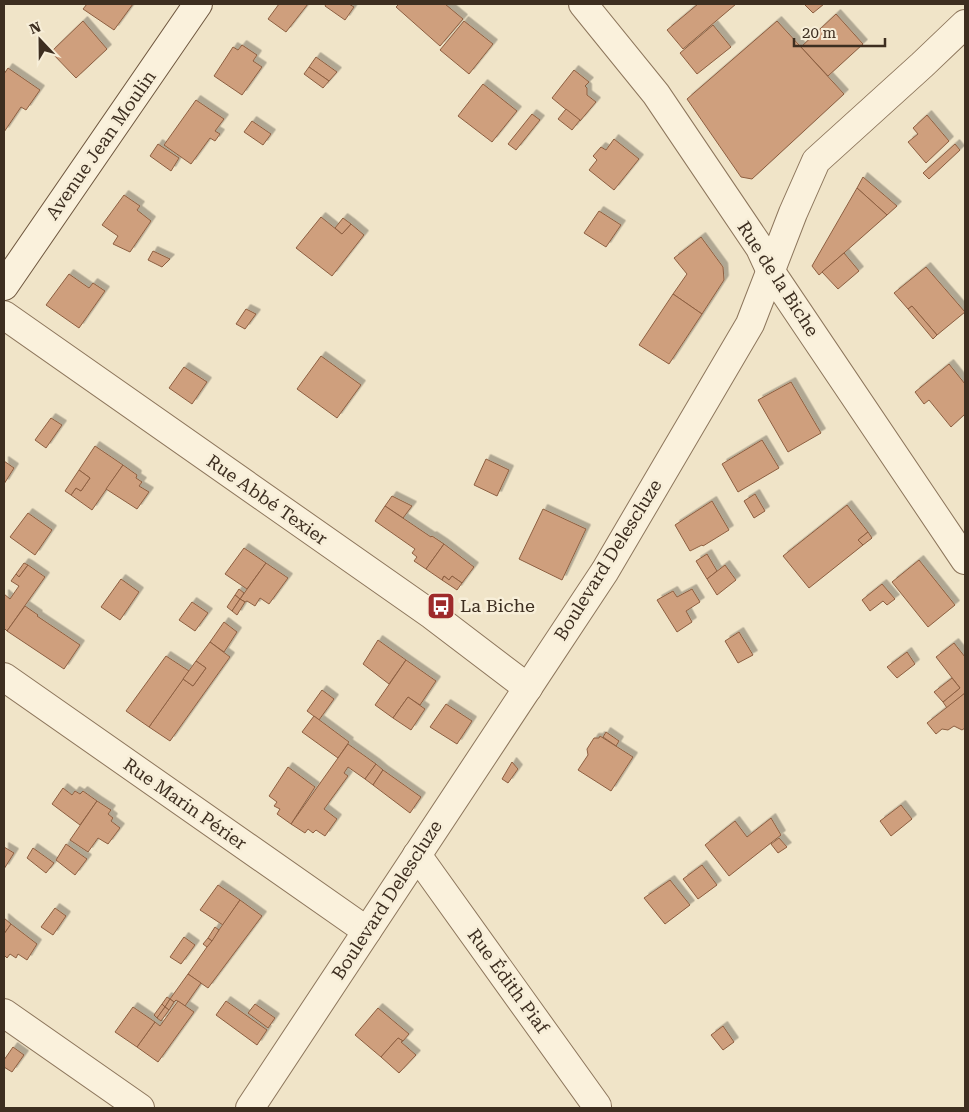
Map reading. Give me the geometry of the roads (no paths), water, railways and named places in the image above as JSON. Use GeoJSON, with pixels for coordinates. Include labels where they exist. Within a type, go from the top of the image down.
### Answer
{"type":"FeatureCollection","features":[{"type":"Feature","properties":{"kind":"street","name":"Avenue Jean Moulin"},"geometry":{"type":"LineString","coordinates":[[4,286],[198,4]]}},
{"type":"Feature","properties":{"kind":"street","name":"Rue de la Biche"},"geometry":{"type":"LineString","coordinates":[[583,4],[656,94],[760,248],[771,272],[965,560]]}},
{"type":"Feature","properties":{"kind":"street","name":"Boulevard Delescluze"},"geometry":{"type":"LineString","coordinates":[[250,1108],[610,563],[750,324],[816,160],[965,24]]}},
{"type":"Feature","properties":{"kind":"street","name":"Rue Abbé Texier"},"geometry":{"type":"LineString","coordinates":[[4,315],[432,615],[528,688]]}},
{"type":"Feature","properties":{"kind":"street","name":"Rue Marin Périer"},"geometry":{"type":"LineString","coordinates":[[4,677],[366,931]]}},
{"type":"Feature","properties":{"kind":"street","name":"Rue Édith Piaf"},"geometry":{"type":"LineString","coordinates":[[417,855],[597,1106],[595,1108]]}},
{"type":"Feature","properties":{"kind":"street"},"geometry":{"type":"LineString","coordinates":[[4,1013],[140,1108]]}},
{"type":"Feature","properties":{"kind":"place","name":"La Biche"},"geometry":{"type":"Point","coordinates":[441,606]}}]}
